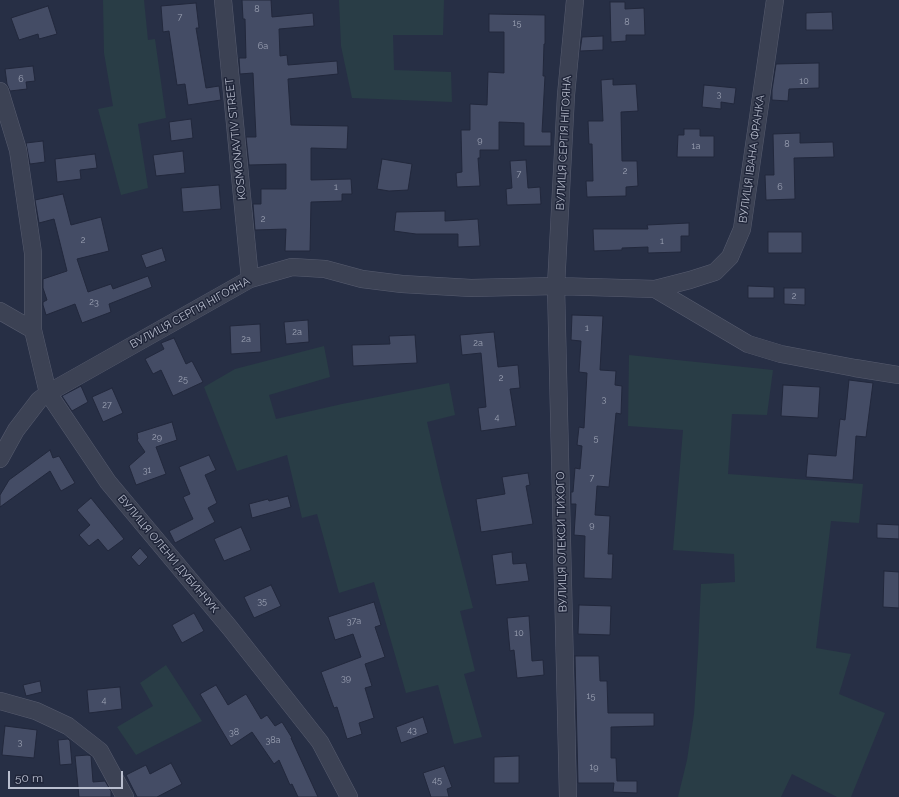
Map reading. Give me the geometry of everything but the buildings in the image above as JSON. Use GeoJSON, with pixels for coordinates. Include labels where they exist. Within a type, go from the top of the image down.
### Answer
{"type":"FeatureCollection","features":[{"type":"Feature","properties":{"kind":"street","name":"KOSMONAVTIV STREET"},"geometry":{"type":"LineString","coordinates":[[223,0],[250,279]]}},
{"type":"Feature","properties":{"kind":"street","name":"ВУЛИЦЯ СЕРГІЯ НІГОЯНА"},"geometry":{"type":"LineString","coordinates":[[556,286],[566,95],[575,0]]}},
{"type":"Feature","properties":{"kind":"street","name":"ВУЛИЦЯ ІВАНА ФРАНКА"},"geometry":{"type":"LineString","coordinates":[[655,289],[715,272],[730,257],[742,229],[776,0]]}},
{"type":"Feature","properties":{"kind":"street","name":"ВУЛИЦЯ ОЛЕНИ ДУБИНЧУК"},"geometry":{"type":"LineString","coordinates":[[0,91],[18,150],[33,252],[33,330],[48,393],[108,482],[230,628],[320,742],[349,797]]}},
{"type":"Feature","properties":{"kind":"street","name":"ВУЛИЦЯ СЕРГІЯ НІГОЯНА"},"geometry":{"type":"LineString","coordinates":[[0,460],[16,430],[39,400],[48,393],[250,279],[292,267],[325,269],[362,279],[402,284],[471,288],[556,286],[655,289],[748,344],[781,354],[899,375]]}},
{"type":"Feature","properties":{"kind":"street","name":"ВУЛИЦЯ ОЛЕКСИ ТИХОГО"},"geometry":{"type":"LineString","coordinates":[[556,286],[568,797]]}},
{"type":"Feature","properties":{"kind":"street"},"geometry":{"type":"LineString","coordinates":[[0,311],[33,330]]}},
{"type":"Feature","properties":{"kind":"street"},"geometry":{"type":"LineString","coordinates":[[0,701],[36,710],[68,726],[100,751],[125,797]]}},
{"type":"Feature","properties":{"kind":"shaded area"},"geometry":{"type":"Polygon","coordinates":[[[103,0],[144,0],[148,40],[155,39],[166,118],[138,124],[148,188],[121,195],[98,109],[113,106],[104,53],[103,0]]]}},
{"type":"Feature","properties":{"kind":"shaded area"},"geometry":{"type":"Polygon","coordinates":[[[339,0],[444,0],[443,35],[393,35],[394,70],[451,72],[452,102],[352,98],[341,46],[339,0]]]}},
{"type":"Feature","properties":{"kind":"shaded area"},"geometry":{"type":"Polygon","coordinates":[[[324,346],[330,377],[269,395],[276,419],[342,404],[449,383],[455,415],[427,422],[473,608],[460,611],[475,671],[464,674],[482,737],[454,744],[438,685],[406,693],[374,582],[339,593],[317,514],[302,518],[287,455],[237,471],[204,387],[235,369],[324,346]]]}},
{"type":"Feature","properties":{"kind":"shaded area"},"geometry":{"type":"Polygon","coordinates":[[[629,355],[773,370],[767,415],[732,414],[728,474],[863,484],[859,523],[831,521],[816,648],[851,654],[839,694],[885,713],[851,797],[837,797],[792,774],[781,797],[678,797],[687,760],[694,714],[701,584],[735,582],[734,554],[673,550],[683,430],[628,426],[629,355]]]}},
{"type":"Feature","properties":{"kind":"shaded area"},"geometry":{"type":"Polygon","coordinates":[[[166,665],[202,721],[136,755],[117,727],[153,706],[140,683],[166,665]]]}}]}
